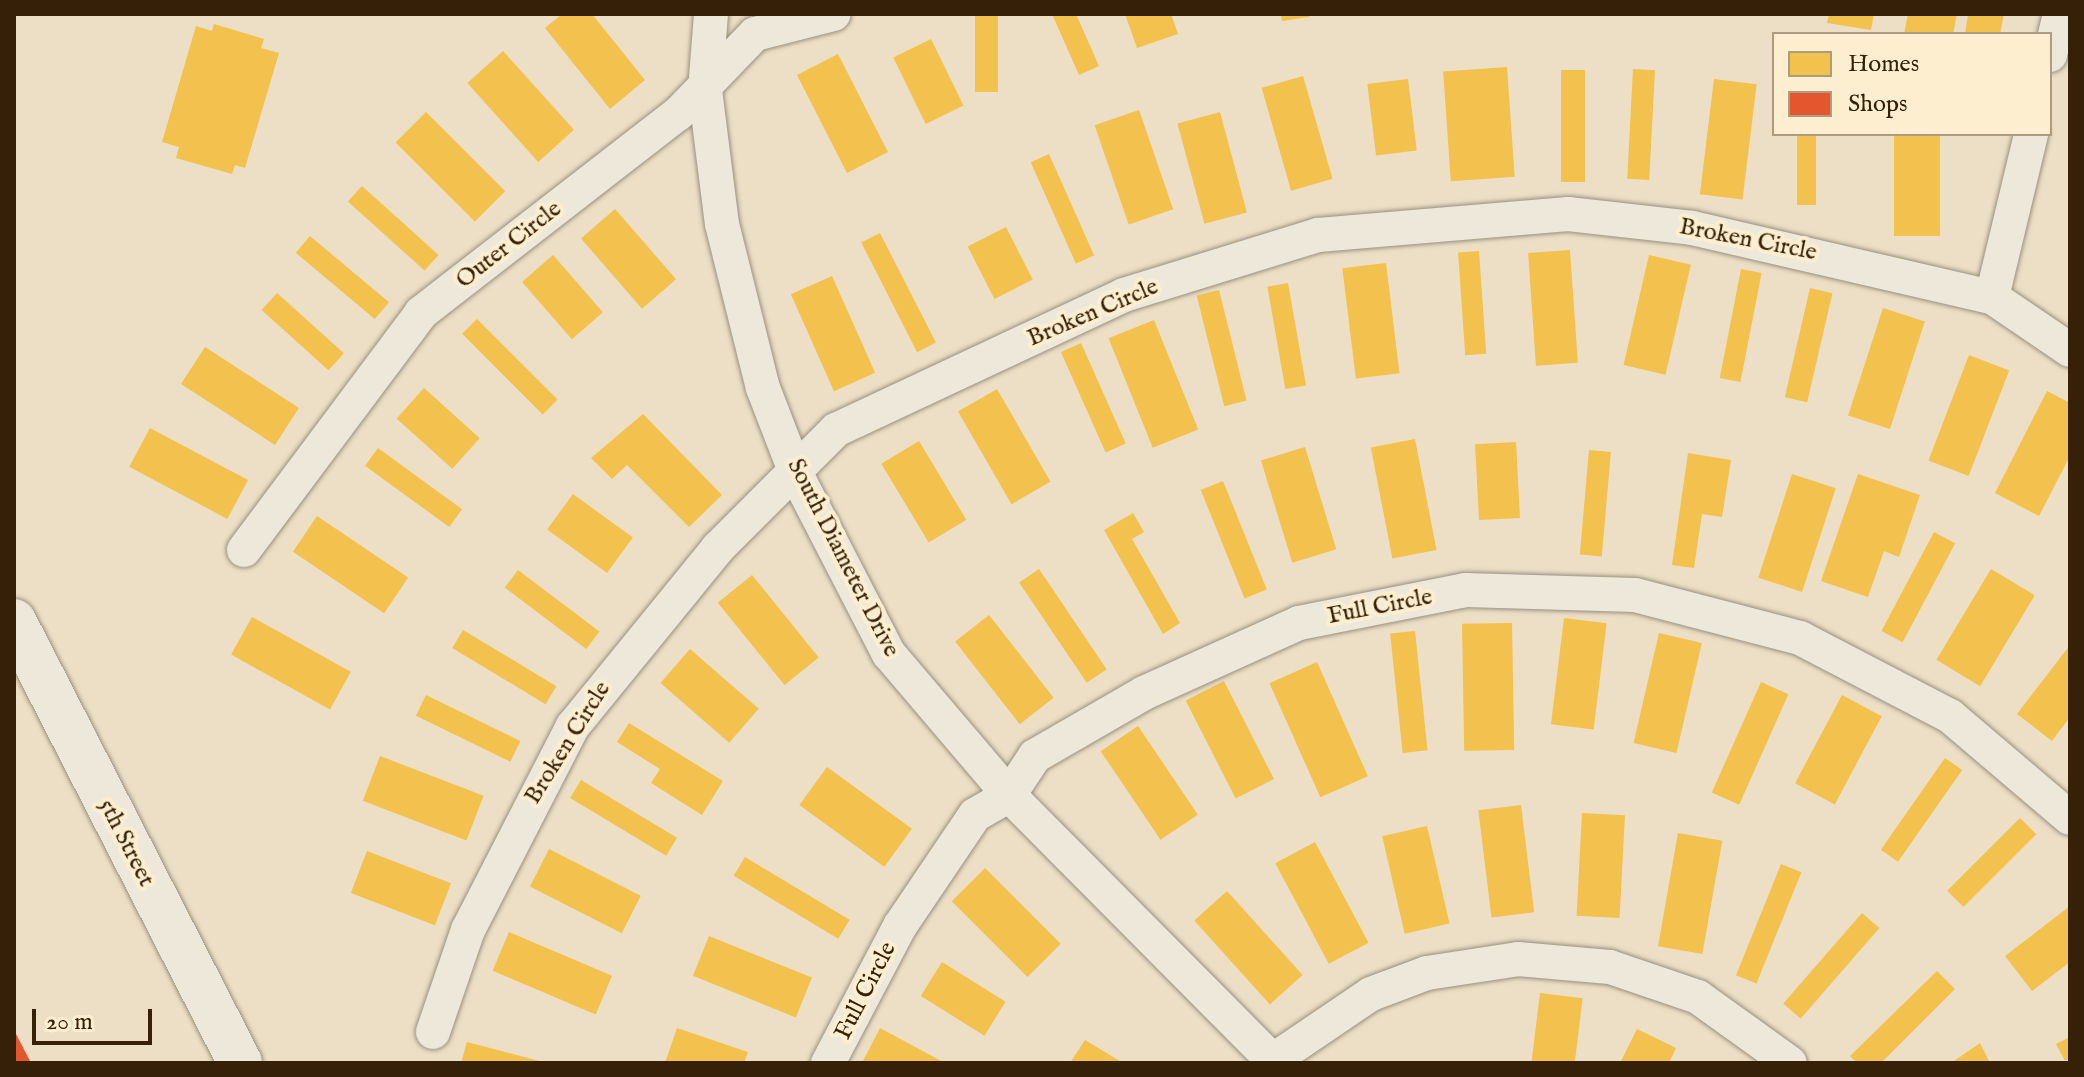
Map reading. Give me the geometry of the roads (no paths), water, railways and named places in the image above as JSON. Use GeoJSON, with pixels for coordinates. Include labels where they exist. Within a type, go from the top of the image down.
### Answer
{"type":"FeatureCollection","features":[{"type":"Feature","properties":{"kind":"main road","name":"5th Street"},"geometry":{"type":"LineString","coordinates":[[14,621],[240,1063]]}},
{"type":"Feature","properties":{"kind":"street","name":"South Diameter Drive"},"geometry":{"type":"LineString","coordinates":[[711,14],[705,90],[722,224],[763,388],[797,476],[889,654],[1009,795],[1271,1061]]}},
{"type":"Feature","properties":{"kind":"street","name":"Outer Circle"},"geometry":{"type":"LineString","coordinates":[[244,550],[421,313],[705,90],[755,34],[834,14]]}},
{"type":"Feature","properties":{"kind":"street"},"geometry":{"type":"LineString","coordinates":[[2052,47],[2060,14]]}},
{"type":"Feature","properties":{"kind":"street"},"geometry":{"type":"LineString","coordinates":[[1992,297],[2031,136]]}},
{"type":"Feature","properties":{"kind":"street","name":"Broken Circle"},"geometry":{"type":"LineString","coordinates":[[433,1032],[468,930],[573,726],[650,622],[797,476],[836,430],[1124,295],[1318,235],[1568,214],[1770,243],[1992,297],[2070,350]]}},
{"type":"Feature","properties":{"kind":"street","name":"Full Circle"},"geometry":{"type":"LineString","coordinates":[[828,1063],[900,926],[975,815],[1009,795],[1035,756],[1144,693],[1299,623],[1466,590],[1635,595],[1800,638],[1950,716],[2070,818]]}},
{"type":"Feature","properties":{"kind":"street"},"geometry":{"type":"LineString","coordinates":[[1271,1061],[1371,994],[1427,973],[1518,959],[1610,967],[1698,997],[1790,1063]]}}]}
